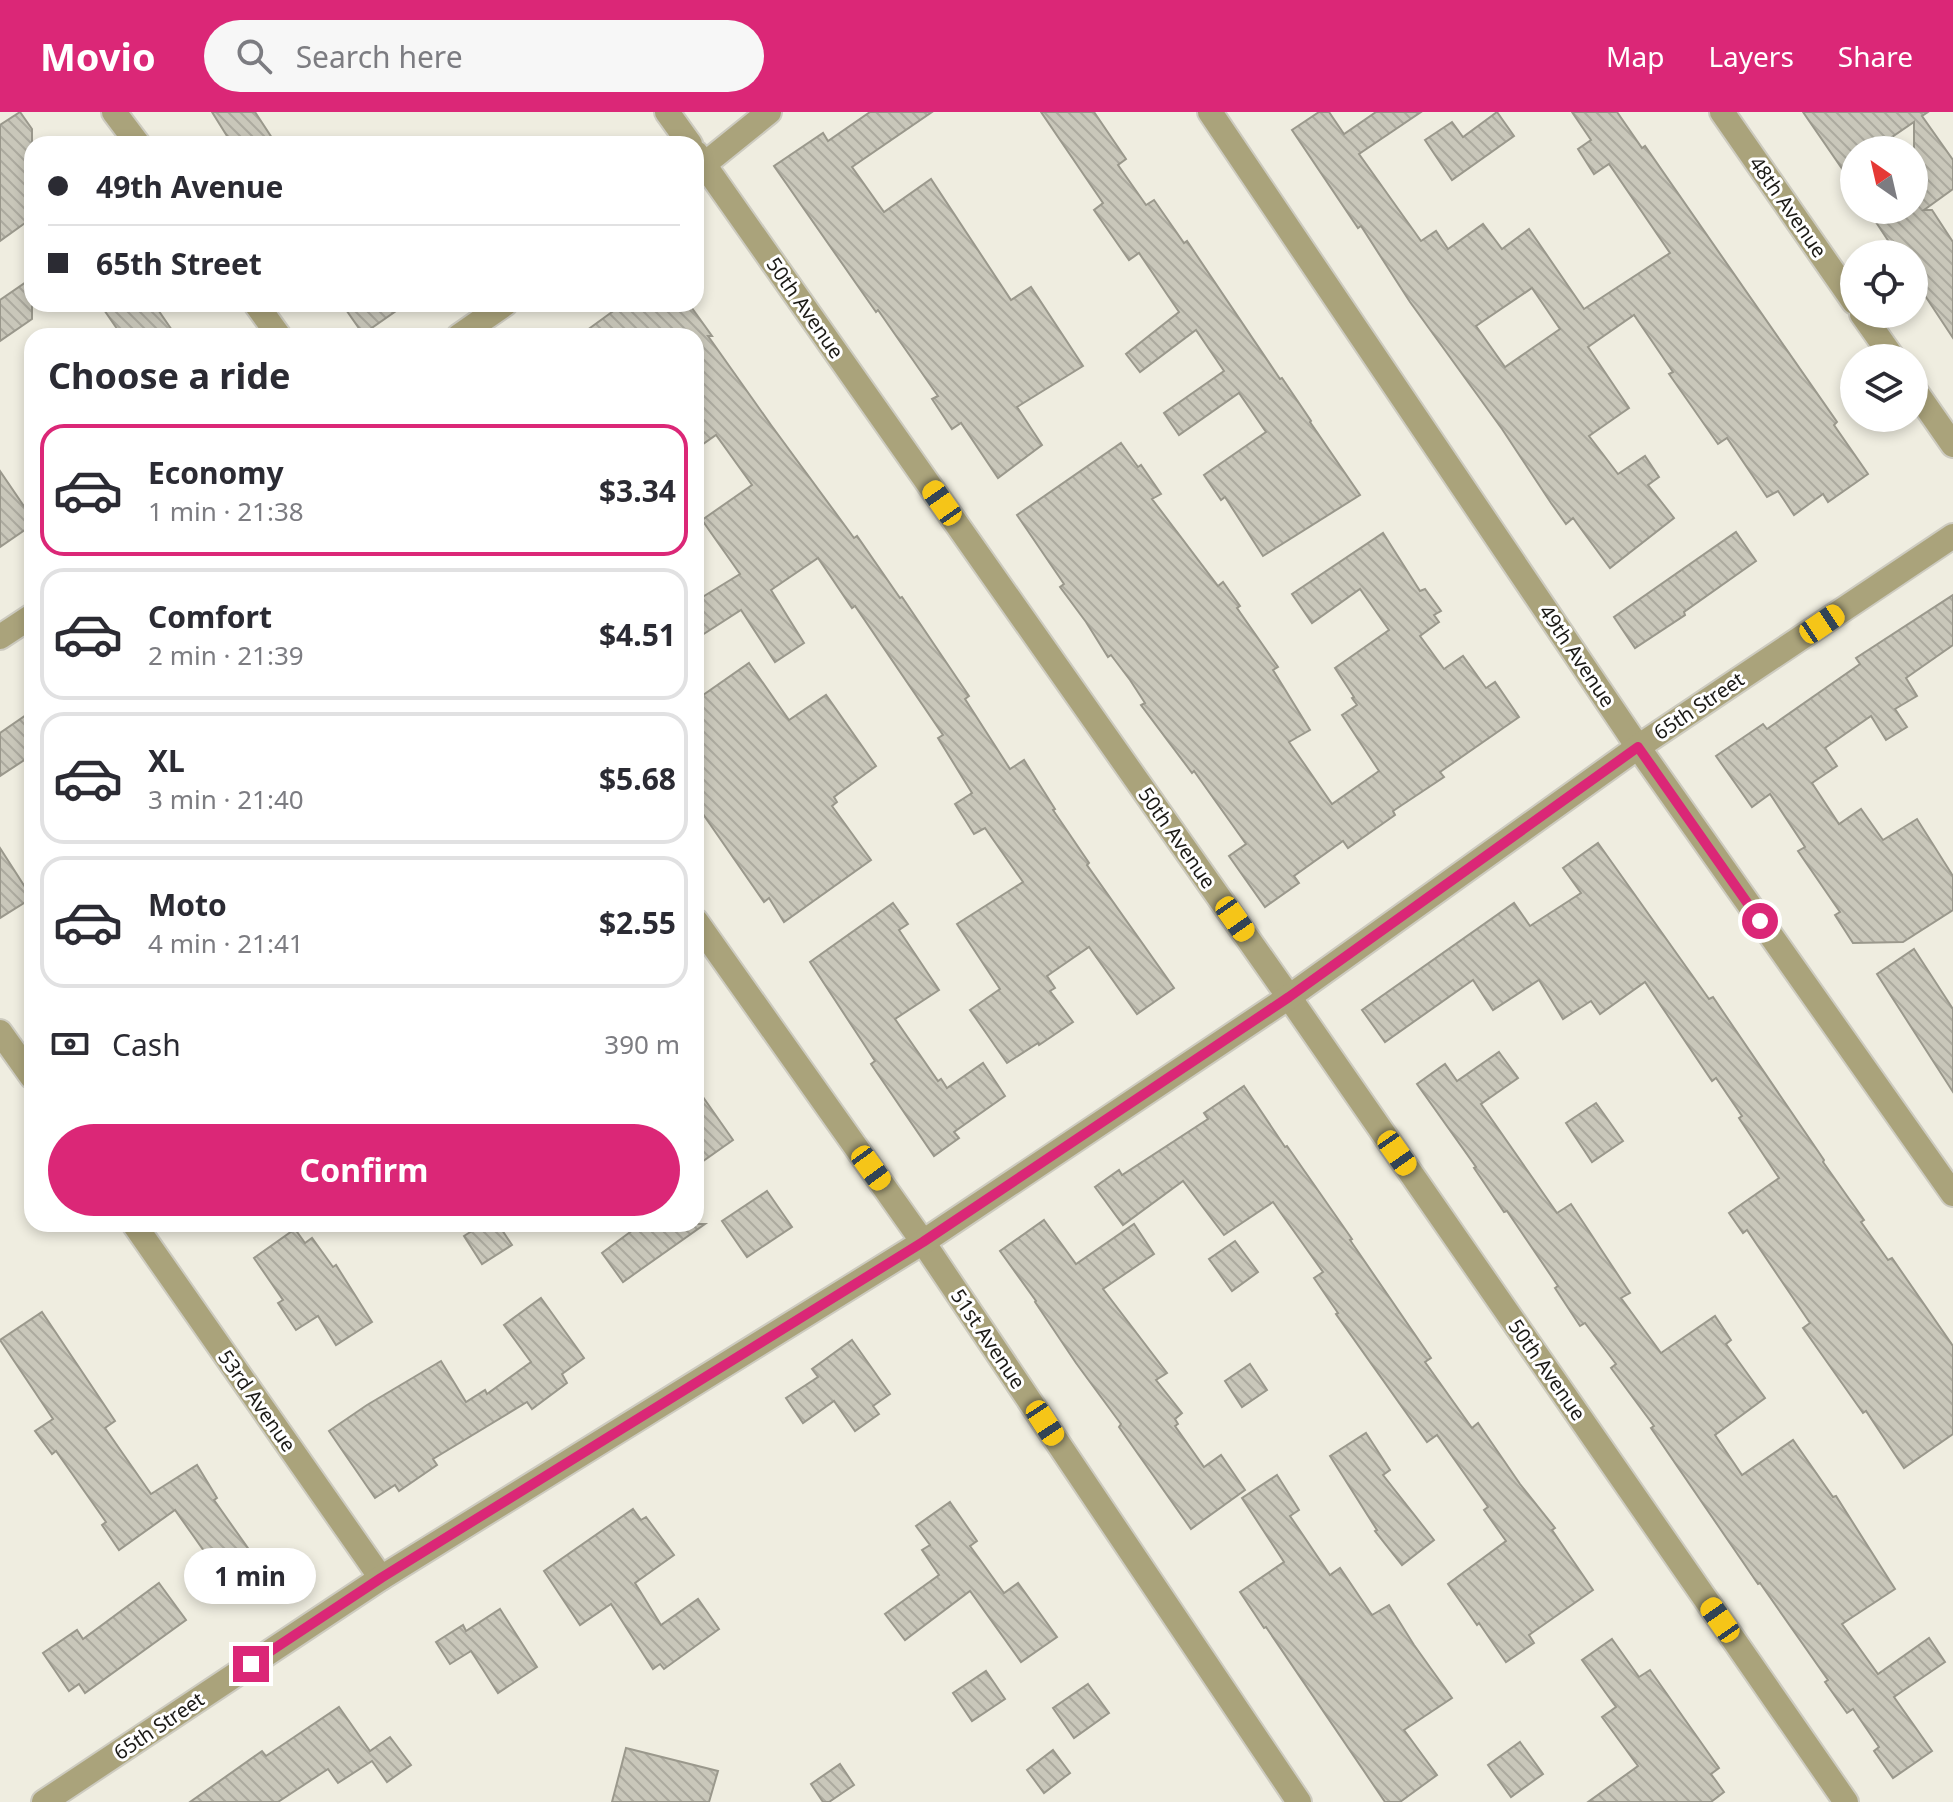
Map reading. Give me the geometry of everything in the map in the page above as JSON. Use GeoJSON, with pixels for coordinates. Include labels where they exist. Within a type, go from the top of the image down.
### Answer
{"type":"FeatureCollection","features":[{"type":"Feature","properties":{"kind":"street"},"geometry":{"type":"LineString","coordinates":[[114,112],[132,136]]}},
{"type":"Feature","properties":{"kind":"street"},"geometry":{"type":"LineString","coordinates":[[667,112],[684,136]]}},
{"type":"Feature","properties":{"kind":"street"},"geometry":{"type":"LineString","coordinates":[[704,159],[769,112]]}},
{"type":"Feature","properties":{"kind":"street","name":"49th Avenue"},"geometry":{"type":"LineString","coordinates":[[1210,112],[1638,747],[1953,1194]]}},
{"type":"Feature","properties":{"kind":"street","name":"48th Avenue"},"geometry":{"type":"LineString","coordinates":[[1722,112],[1840,282]]}},
{"type":"Feature","properties":{"kind":"street","name":"50th Avenue"},"geometry":{"type":"LineString","coordinates":[[704,170],[1289,997],[1846,1802]]}},
{"type":"Feature","properties":{"kind":"street"},"geometry":{"type":"LineString","coordinates":[[470,328],[494,312]]}},
{"type":"Feature","properties":{"kind":"street"},"geometry":{"type":"LineString","coordinates":[[1928,409],[1953,445]]}},
{"type":"Feature","properties":{"kind":"street","name":"65th Street"},"geometry":{"type":"LineString","coordinates":[[44,1802],[381,1578],[923,1242],[1289,997],[1638,747],[1953,536]]}},
{"type":"Feature","properties":{"kind":"street"},"geometry":{"type":"LineString","coordinates":[[0,637],[24,621]]}},
{"type":"Feature","properties":{"kind":"street","name":"51st Avenue"},"geometry":{"type":"LineString","coordinates":[[704,932],[923,1242],[1299,1802]]}},
{"type":"Feature","properties":{"kind":"street"},"geometry":{"type":"LineString","coordinates":[[0,1032],[24,1066]]}},
{"type":"Feature","properties":{"kind":"street","name":"53rd Avenue"},"geometry":{"type":"LineString","coordinates":[[140,1232],[381,1578]]}},
{"type":"Feature","properties":{"kind":"building"},"geometry":{"type":"Polygon","coordinates":[[[20,112],[32,129],[32,136],[24,136],[24,224],[0,241],[0,125],[20,112]]]}},
{"type":"Feature","properties":{"kind":"building"},"geometry":{"type":"Polygon","coordinates":[[[212,112],[255,112],[271,136],[227,136],[212,112]]]}},
{"type":"Feature","properties":{"kind":"building"},"geometry":{"type":"Polygon","coordinates":[[[870,112],[932,112],[852,167],[884,212],[931,179],[1011,300],[1031,287],[1083,366],[1017,407],[1042,445],[998,478],[961,423],[952,429],[932,399],[938,396],[774,166],[823,133],[828,141],[870,112]]]}},
{"type":"Feature","properties":{"kind":"building"},"geometry":{"type":"Polygon","coordinates":[[[1041,112],[1094,112],[1126,159],[1118,165],[1146,205],[1154,200],[1184,243],[1187,241],[1360,495],[1263,556],[1225,497],[1221,500],[1204,475],[1266,432],[1239,393],[1179,435],[1164,413],[1224,371],[1196,330],[1140,372],[1126,354],[1179,312],[1139,253],[1129,260],[1094,210],[1103,203],[1041,112]]]}},
{"type":"Feature","properties":{"kind":"building"},"geometry":{"type":"Polygon","coordinates":[[[1319,112],[1329,112],[1344,134],[1376,112],[1421,112],[1359,154],[1421,241],[1436,231],[1448,249],[1483,224],[1502,249],[1529,229],[1584,309],[1670,253],[1609,164],[1594,174],[1578,149],[1591,140],[1572,112],[1617,112],[1642,148],[1645,146],[1837,422],[1834,425],[1868,474],[1828,502],[1823,494],[1794,515],[1778,491],[1767,497],[1727,438],[1718,444],[1669,374],[1673,372],[1634,315],[1588,347],[1629,408],[1589,436],[1618,474],[1645,456],[1659,477],[1648,485],[1674,518],[1610,568],[1573,518],[1566,524],[1292,130],[1319,112]],[[1532,288],[1476,326],[1505,367],[1560,329],[1532,288]]]}},
{"type":"Feature","properties":{"kind":"building"},"geometry":{"type":"Polygon","coordinates":[[[1497,112],[1514,136],[1452,180],[1425,140],[1452,122],[1463,137],[1497,112]]]}},
{"type":"Feature","properties":{"kind":"building"},"geometry":{"type":"Polygon","coordinates":[[[1803,112],[1928,112],[1922,116],[1953,160],[1953,189],[1928,207],[1928,136],[1914,136],[1914,122],[1894,136],[1840,136],[1840,166],[1803,112]]]}},
{"type":"Feature","properties":{"kind":"building"},"geometry":{"type":"Polygon","coordinates":[[[1928,210],[1932,210],[1953,242],[1953,338],[1928,300],[1928,240],[1888,240],[1877,224],[1928,224],[1928,210]]]}},
{"type":"Feature","properties":{"kind":"building"},"geometry":{"type":"Polygon","coordinates":[[[24,284],[24,312],[32,312],[32,319],[0,341],[0,300],[24,284]]]}},
{"type":"Feature","properties":{"kind":"building"},"geometry":{"type":"Polygon","coordinates":[[[106,312],[160,312],[170,328],[116,328],[106,312]]]}},
{"type":"Feature","properties":{"kind":"building"},"geometry":{"type":"Polygon","coordinates":[[[348,312],[395,312],[372,328],[359,328],[348,312]]]}},
{"type":"Feature","properties":{"kind":"building"},"geometry":{"type":"Polygon","coordinates":[[[612,312],[695,312],[712,336],[708,336],[771,425],[854,538],[857,536],[902,597],[969,696],[965,699],[1010,769],[1024,760],[1089,863],[1087,865],[1174,988],[1137,1014],[1089,947],[1047,976],[1055,988],[1050,991],[1073,1022],[1007,1063],[970,1010],[1000,989],[957,924],[1023,882],[985,828],[974,834],[955,804],[972,793],[938,738],[943,735],[855,606],[852,608],[818,558],[771,590],[804,643],[775,662],[741,610],[704,634],[704,596],[740,574],[704,519],[752,485],[716,435],[704,443],[704,328],[590,328],[612,312]]]}},
{"type":"Feature","properties":{"kind":"building"},"geometry":{"type":"Polygon","coordinates":[[[1121,443],[1161,494],[1152,499],[1218,586],[1223,582],[1278,667],[1273,670],[1310,730],[1289,742],[1332,804],[1379,771],[1342,715],[1357,705],[1335,668],[1389,630],[1360,589],[1312,623],[1292,594],[1383,533],[1420,591],[1425,589],[1441,611],[1434,615],[1439,622],[1420,636],[1444,669],[1463,656],[1486,688],[1495,682],[1519,717],[1440,772],[1444,777],[1393,811],[1395,815],[1348,848],[1343,841],[1294,876],[1299,883],[1265,907],[1229,856],[1246,844],[1194,771],[1192,773],[1141,705],[1145,703],[1111,655],[1108,657],[1060,587],[1064,584],[1017,515],[1121,443]]]}},
{"type":"Feature","properties":{"kind":"building"},"geometry":{"type":"Polygon","coordinates":[[[0,471],[24,506],[24,530],[0,547],[0,471]]]}},
{"type":"Feature","properties":{"kind":"building"},"geometry":{"type":"Polygon","coordinates":[[[1736,532],[1756,561],[1635,648],[1614,617],[1736,532]]]}},
{"type":"Feature","properties":{"kind":"building"},"geometry":{"type":"Polygon","coordinates":[[[1953,595],[1953,645],[1906,678],[1917,696],[1895,709],[1907,727],[1886,740],[1871,716],[1825,748],[1837,766],[1812,783],[1839,824],[1861,809],[1883,840],[1917,819],[1953,876],[1953,910],[1903,942],[1853,943],[1835,915],[1840,912],[1798,851],[1805,847],[1770,794],[1752,807],[1716,756],[1763,724],[1767,729],[1860,664],[1856,658],[1953,595]]]}},
{"type":"Feature","properties":{"kind":"building"},"geometry":{"type":"Polygon","coordinates":[[[749,663],[789,720],[826,695],[876,766],[834,797],[837,802],[832,806],[871,860],[784,922],[769,898],[764,902],[704,816],[704,694],[749,663]]]}},
{"type":"Feature","properties":{"kind":"building"},"geometry":{"type":"Polygon","coordinates":[[[24,716],[24,760],[0,776],[0,733],[24,716]]]}},
{"type":"Feature","properties":{"kind":"building"},"geometry":{"type":"Polygon","coordinates":[[[1598,843],[1709,999],[1713,997],[1864,1220],[1861,1222],[1888,1260],[1892,1258],[1953,1346],[1953,1434],[1904,1468],[1866,1411],[1863,1413],[1803,1328],[1810,1323],[1747,1230],[1743,1233],[1729,1213],[1779,1178],[1739,1118],[1742,1116],[1716,1078],[1712,1081],[1645,982],[1600,1014],[1591,1001],[1563,1019],[1539,980],[1493,1010],[1473,980],[1385,1042],[1362,1010],[1514,903],[1530,926],[1581,893],[1563,868],[1598,843]]]}},
{"type":"Feature","properties":{"kind":"building"},"geometry":{"type":"Polygon","coordinates":[[[0,848],[24,886],[24,903],[0,918],[0,848]]]}},
{"type":"Feature","properties":{"kind":"building"},"geometry":{"type":"Polygon","coordinates":[[[893,903],[908,924],[899,930],[939,990],[895,1019],[938,1081],[941,1079],[947,1088],[983,1063],[1005,1096],[954,1132],[959,1138],[934,1156],[871,1064],[875,1061],[810,962],[893,903]]]}},
{"type":"Feature","properties":{"kind":"building"},"geometry":{"type":"Polygon","coordinates":[[[1914,949],[1953,1009],[1953,1092],[1877,974],[1914,949]]]}},
{"type":"Feature","properties":{"kind":"building"},"geometry":{"type":"Polygon","coordinates":[[[1499,1052],[1518,1078],[1481,1104],[1557,1213],[1571,1204],[1630,1293],[1621,1298],[1661,1353],[1715,1316],[1731,1340],[1726,1344],[1765,1398],[1715,1435],[1742,1475],[1793,1440],[1833,1497],[1836,1496],[1895,1589],[1842,1624],[1878,1674],[1929,1638],[1945,1662],[1894,1697],[1932,1751],[1893,1778],[1874,1751],[1879,1747],[1853,1709],[1847,1713],[1825,1682],[1828,1680],[1758,1584],[1651,1428],[1654,1426],[1611,1368],[1616,1364],[1585,1323],[1580,1326],[1555,1288],[1558,1286],[1417,1084],[1445,1064],[1457,1081],[1499,1052]]]}},
{"type":"Feature","properties":{"kind":"building"},"geometry":{"type":"Polygon","coordinates":[[[1244,1086],[1431,1358],[1425,1362],[1472,1428],[1478,1423],[1555,1528],[1552,1530],[1593,1590],[1529,1635],[1534,1643],[1506,1662],[1448,1584],[1506,1541],[1484,1510],[1488,1507],[1437,1435],[1427,1442],[1336,1314],[1314,1278],[1323,1272],[1273,1202],[1224,1235],[1183,1181],[1123,1225],[1095,1187],[1119,1170],[1122,1175],[1208,1119],[1204,1113],[1244,1086]]]}},
{"type":"Feature","properties":{"kind":"building"},"geometry":{"type":"Polygon","coordinates":[[[704,1098],[733,1140],[704,1160],[704,1098]]]}},
{"type":"Feature","properties":{"kind":"building"},"geometry":{"type":"Polygon","coordinates":[[[1596,1103],[1623,1141],[1592,1162],[1566,1123],[1596,1103]]]}},
{"type":"Feature","properties":{"kind":"building"},"geometry":{"type":"Polygon","coordinates":[[[767,1191],[792,1227],[747,1257],[722,1221],[767,1191]]]}},
{"type":"Feature","properties":{"kind":"building"},"geometry":{"type":"Polygon","coordinates":[[[1044,1220],[1076,1264],[1134,1224],[1154,1254],[1103,1289],[1167,1373],[1156,1380],[1182,1413],[1175,1419],[1178,1424],[1175,1426],[1204,1467],[1221,1455],[1245,1490],[1191,1529],[1000,1251],[1044,1220]]]}},
{"type":"Feature","properties":{"kind":"building"},"geometry":{"type":"Polygon","coordinates":[[[291,1232],[297,1232],[305,1243],[312,1238],[333,1267],[336,1265],[372,1322],[336,1345],[318,1316],[296,1330],[278,1303],[283,1300],[254,1258],[291,1232]]]}},
{"type":"Feature","properties":{"kind":"building"},"geometry":{"type":"Polygon","coordinates":[[[470,1232],[503,1232],[512,1245],[482,1264],[464,1236],[470,1232]]]}},
{"type":"Feature","properties":{"kind":"building"},"geometry":{"type":"Polygon","coordinates":[[[630,1232],[694,1232],[623,1282],[602,1253],[630,1232]]]}},
{"type":"Feature","properties":{"kind":"building"},"geometry":{"type":"Polygon","coordinates":[[[1235,1241],[1258,1272],[1232,1291],[1209,1259],[1235,1241]]]}},
{"type":"Feature","properties":{"kind":"building"},"geometry":{"type":"Polygon","coordinates":[[[541,1298],[584,1358],[562,1374],[567,1383],[532,1409],[527,1402],[433,1459],[437,1465],[399,1491],[395,1485],[375,1498],[329,1431],[441,1361],[466,1402],[485,1390],[487,1394],[531,1362],[504,1325],[541,1298]]]}},
{"type":"Feature","properties":{"kind":"building"},"geometry":{"type":"Polygon","coordinates":[[[42,1312],[115,1421],[105,1428],[151,1494],[197,1465],[217,1498],[214,1500],[262,1568],[231,1589],[175,1510],[119,1550],[102,1525],[106,1522],[56,1451],[52,1454],[35,1431],[53,1419],[0,1340],[42,1312]]]}},
{"type":"Feature","properties":{"kind":"building"},"geometry":{"type":"Polygon","coordinates":[[[852,1340],[890,1394],[873,1406],[879,1414],[855,1431],[834,1401],[803,1423],[786,1398],[818,1377],[812,1369],[852,1340]]]}},
{"type":"Feature","properties":{"kind":"building"},"geometry":{"type":"Polygon","coordinates":[[[1250,1364],[1267,1390],[1242,1407],[1225,1381],[1250,1364]]]}},
{"type":"Feature","properties":{"kind":"building"},"geometry":{"type":"Polygon","coordinates":[[[1366,1433],[1390,1470],[1383,1475],[1434,1540],[1402,1565],[1375,1531],[1330,1456],[1366,1433]]]}},
{"type":"Feature","properties":{"kind":"building"},"geometry":{"type":"Polygon","coordinates":[[[1277,1475],[1299,1510],[1290,1516],[1330,1575],[1340,1568],[1372,1615],[1389,1605],[1452,1698],[1404,1730],[1437,1775],[1400,1802],[1385,1802],[1240,1592],[1284,1562],[1242,1498],[1277,1475]]]}},
{"type":"Feature","properties":{"kind":"building"},"geometry":{"type":"Polygon","coordinates":[[[950,1502],[977,1541],[970,1546],[1004,1593],[1018,1583],[1057,1637],[1021,1662],[970,1591],[905,1640],[885,1614],[939,1575],[922,1550],[930,1545],[916,1526],[950,1502]]]}},
{"type":"Feature","properties":{"kind":"building"},"geometry":{"type":"Polygon","coordinates":[[[633,1509],[641,1520],[646,1517],[674,1555],[635,1583],[661,1625],[698,1599],[719,1629],[664,1669],[660,1664],[653,1669],[611,1604],[580,1625],[544,1571],[633,1509]]]}},
{"type":"Feature","properties":{"kind":"building"},"geometry":{"type":"Polygon","coordinates":[[[159,1583],[186,1620],[85,1693],[79,1684],[69,1691],[43,1653],[77,1630],[83,1639],[159,1583]]]}},
{"type":"Feature","properties":{"kind":"building"},"geometry":{"type":"Polygon","coordinates":[[[500,1609],[537,1667],[498,1693],[471,1651],[450,1664],[436,1642],[463,1625],[466,1631],[500,1609]]]}},
{"type":"Feature","properties":{"kind":"building"},"geometry":{"type":"Polygon","coordinates":[[[1612,1639],[1639,1677],[1650,1670],[1719,1768],[1711,1774],[1724,1792],[1711,1802],[1588,1802],[1638,1766],[1602,1717],[1616,1707],[1582,1660],[1612,1639]]]}},
{"type":"Feature","properties":{"kind":"building"},"geometry":{"type":"Polygon","coordinates":[[[986,1671],[1005,1699],[972,1721],[953,1693],[986,1671]]]}},
{"type":"Feature","properties":{"kind":"building"},"geometry":{"type":"Polygon","coordinates":[[[1088,1684],[1109,1713],[1074,1738],[1053,1708],[1088,1684]]]}},
{"type":"Feature","properties":{"kind":"building"},"geometry":{"type":"Polygon","coordinates":[[[339,1707],[370,1751],[390,1737],[411,1765],[387,1782],[372,1761],[338,1783],[328,1769],[278,1802],[190,1802],[262,1751],[266,1756],[339,1707]]]}},
{"type":"Feature","properties":{"kind":"building"},"geometry":{"type":"Polygon","coordinates":[[[1520,1742],[1543,1774],[1511,1797],[1488,1765],[1520,1742]]]}},
{"type":"Feature","properties":{"kind":"building"},"geometry":{"type":"Polygon","coordinates":[[[626,1748],[718,1771],[709,1802],[612,1802],[626,1748]]]}},
{"type":"Feature","properties":{"kind":"building"},"geometry":{"type":"Polygon","coordinates":[[[1053,1750],[1070,1773],[1044,1793],[1027,1770],[1053,1750]]]}},
{"type":"Feature","properties":{"kind":"building"},"geometry":{"type":"Polygon","coordinates":[[[840,1764],[854,1785],[829,1802],[823,1802],[811,1784],[840,1764]]]}},
{"type":"Feature","properties":{"kind":"route"},"geometry":{"type":"LineString","coordinates":[[251,1664],[381,1578],[923,1242],[1289,997],[1638,747],[1760,921]]}}]}
